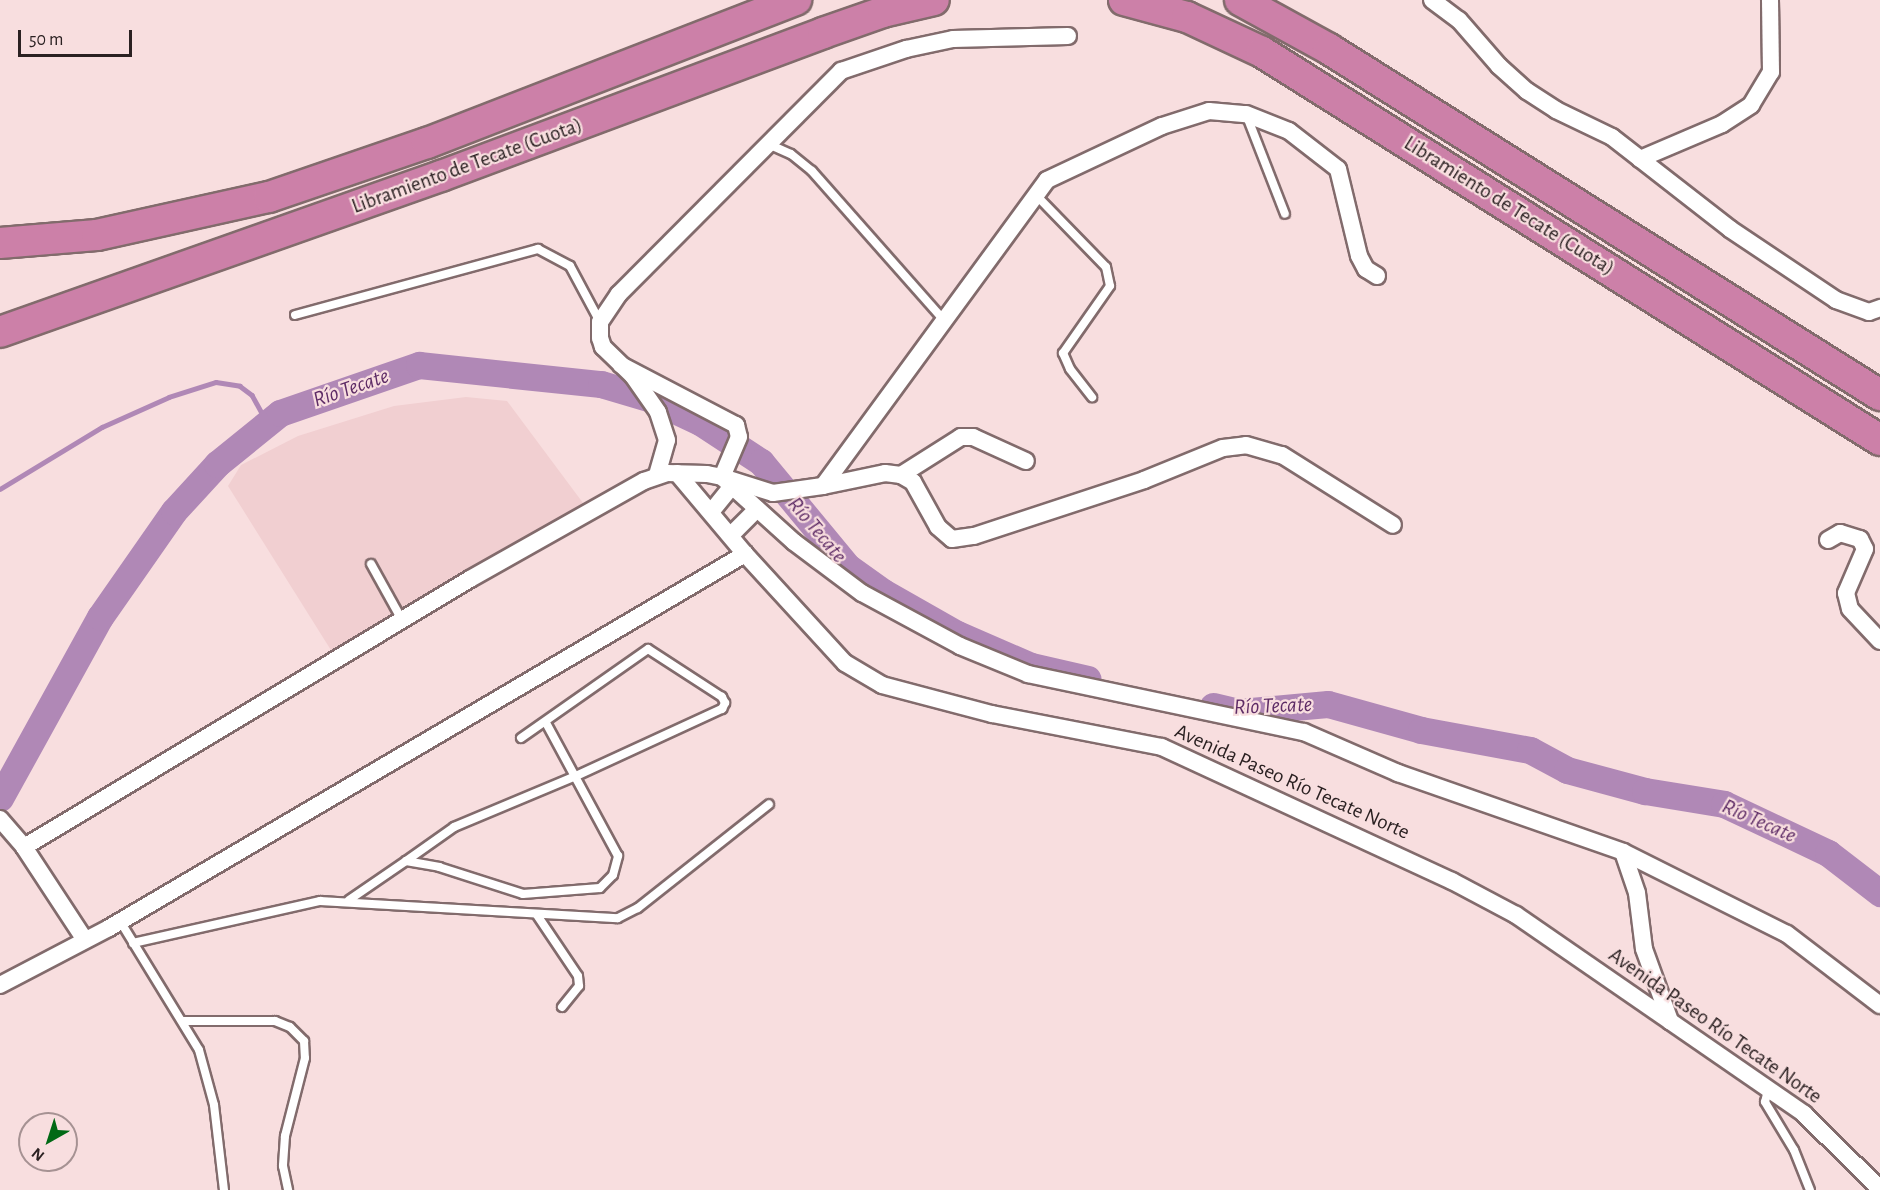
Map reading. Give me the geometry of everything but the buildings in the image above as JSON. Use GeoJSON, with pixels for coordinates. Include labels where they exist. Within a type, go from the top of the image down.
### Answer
{"type":"FeatureCollection","features":[{"type":"Feature","properties":{"kind":"highway","name":"Libramiento de Tecate (Cuota)"},"geometry":{"type":"LineString","coordinates":[[0,243],[97,235],[269,197],[427,143],[796,0]]}},
{"type":"Feature","properties":{"kind":"highway","name":"Libramiento de Tecate (Cuota)"},"geometry":{"type":"LineString","coordinates":[[0,332],[430,180],[823,33],[883,12],[934,0]]}},
{"type":"Feature","properties":{"kind":"highway","name":"Libramiento de Tecate (Cuota)"},"geometry":{"type":"LineString","coordinates":[[1124,0],[1187,17],[1262,52],[1880,440]]}},
{"type":"Feature","properties":{"kind":"highway","name":"Libramiento de Tecate (Cuota)"},"geometry":{"type":"LineString","coordinates":[[1240,0],[1329,49],[1880,395]]}},
{"type":"Feature","properties":{"kind":"street"},"geometry":{"type":"LineString","coordinates":[[1432,0],[1459,20],[1499,66],[1527,91],[1612,137],[1730,229],[1836,300],[1869,312],[1880,308]]}},
{"type":"Feature","properties":{"kind":"street"},"geometry":{"type":"LineString","coordinates":[[1640,159],[1722,124],[1751,105],[1771,72],[1770,0]]}},
{"type":"Feature","properties":{"kind":"street"},"geometry":{"type":"LineString","coordinates":[[657,475],[665,451],[665,429],[651,399],[603,347],[600,322],[619,294],[766,143],[841,71],[906,49],[953,39],[1068,36]]}},
{"type":"Feature","properties":{"kind":"street"},"geometry":{"type":"LineString","coordinates":[[815,488],[943,319],[1034,193],[1066,168],[1162,126],[1209,111],[1246,114],[1289,131],[1338,169],[1359,256],[1366,270],[1377,276]]}},
{"type":"Feature","properties":{"kind":"street"},"geometry":{"type":"LineString","coordinates":[[621,365],[731,420],[739,428],[739,437],[727,481],[711,512]]}},
{"type":"Feature","properties":{"kind":"street"},"geometry":{"type":"LineString","coordinates":[[901,475],[961,437],[973,437],[1026,462]]}},
{"type":"Feature","properties":{"kind":"street"},"geometry":{"type":"LineString","coordinates":[[24,847],[402,620],[657,475],[677,473],[727,481],[773,493],[815,488],[885,473],[901,475],[916,487],[938,527],[952,539],[974,536],[1144,480],[1223,448],[1246,445],[1282,455],[1393,525]]}},
{"type":"Feature","properties":{"kind":"street","name":"Avenida Paseo Río Tecate Norte"},"geometry":{"type":"LineString","coordinates":[[677,473],[745,554],[846,663],[882,685],[992,714],[1172,751],[1304,811],[1516,915],[1804,1114],[1880,1189]]}},
{"type":"Feature","properties":{"kind":"street"},"geometry":{"type":"LineString","coordinates":[[727,481],[795,542],[862,592],[960,646],[1018,670],[1304,732],[1398,773],[1623,852],[1787,934],[1880,1005]]}},
{"type":"Feature","properties":{"kind":"street"},"geometry":{"type":"LineString","coordinates":[[731,535],[758,509]]}},
{"type":"Feature","properties":{"kind":"street"},"geometry":{"type":"LineString","coordinates":[[1828,540],[1840,533],[1860,539],[1865,549],[1846,593],[1850,609],[1880,641]]}},
{"type":"Feature","properties":{"kind":"street"},"geometry":{"type":"LineString","coordinates":[[0,986],[120,921],[745,554]]}},
{"type":"Feature","properties":{"kind":"street"},"geometry":{"type":"LineString","coordinates":[[0,819],[24,847],[85,940]]}},
{"type":"Feature","properties":{"kind":"street"},"geometry":{"type":"LineString","coordinates":[[1623,852],[1637,893],[1644,950],[1670,1022]]}},
{"type":"Feature","properties":{"kind":"lane"},"geometry":{"type":"LineString","coordinates":[[1246,114],[1285,214]]}},
{"type":"Feature","properties":{"kind":"lane"},"geometry":{"type":"LineString","coordinates":[[766,143],[791,154],[812,171],[943,319]]}},
{"type":"Feature","properties":{"kind":"lane"},"geometry":{"type":"LineString","coordinates":[[1034,193],[1106,267],[1110,286],[1063,353],[1070,369],[1092,398]]}},
{"type":"Feature","properties":{"kind":"lane"},"geometry":{"type":"LineString","coordinates":[[295,315],[538,249],[570,266],[600,322]]}},
{"type":"Feature","properties":{"kind":"lane"},"geometry":{"type":"LineString","coordinates":[[371,564],[402,620]]}},
{"type":"Feature","properties":{"kind":"lane"},"geometry":{"type":"LineString","coordinates":[[349,900],[454,827],[576,776],[722,709],[722,697],[648,649],[546,723],[521,738]]}},
{"type":"Feature","properties":{"kind":"lane"},"geometry":{"type":"LineString","coordinates":[[406,861],[439,867],[523,894],[600,888],[613,875],[618,856],[546,723]]}},
{"type":"Feature","properties":{"kind":"lane"},"geometry":{"type":"LineString","coordinates":[[133,943],[296,904],[349,900],[609,919],[628,915],[768,804]]}},
{"type":"Feature","properties":{"kind":"lane"},"geometry":{"type":"LineString","coordinates":[[537,915],[578,976],[579,986],[562,1007]]}},
{"type":"Feature","properties":{"kind":"lane"},"geometry":{"type":"LineString","coordinates":[[120,921],[183,1021],[208,1076],[224,1190]]}},
{"type":"Feature","properties":{"kind":"lane"},"geometry":{"type":"LineString","coordinates":[[183,1021],[275,1021],[290,1027],[304,1041],[305,1058],[285,1137],[282,1166],[288,1190]]}},
{"type":"Feature","properties":{"kind":"lane"},"geometry":{"type":"LineString","coordinates":[[1768,1090],[1765,1102],[1794,1150],[1810,1190]]}},
{"type":"Feature","properties":{"kind":"shaded area"},"geometry":{"type":"Polygon","coordinates":[[[466,397],[507,401],[586,507],[334,655],[228,486],[241,465],[298,436],[394,406],[466,397]]]}},
{"type":"Feature","properties":{"kind":"waterway","name":"Río Tecate"},"geometry":{"type":"LineString","coordinates":[[0,798],[100,617],[174,511],[217,464],[280,413],[419,365],[601,384],[651,399],[700,422],[761,462],[848,567],[883,592],[957,634],[1031,666],[1088,679]]}},
{"type":"Feature","properties":{"kind":"waterway"},"geometry":{"type":"LineString","coordinates":[[0,489],[102,427],[169,397],[216,382],[240,386],[252,395],[266,420]]}},
{"type":"Feature","properties":{"kind":"waterway","name":"Río Tecate"},"geometry":{"type":"LineString","coordinates":[[1213,706],[1240,712],[1328,704],[1421,730],[1530,750],[1567,770],[1645,791],[1724,804],[1828,853],[1880,893]]}}]}
